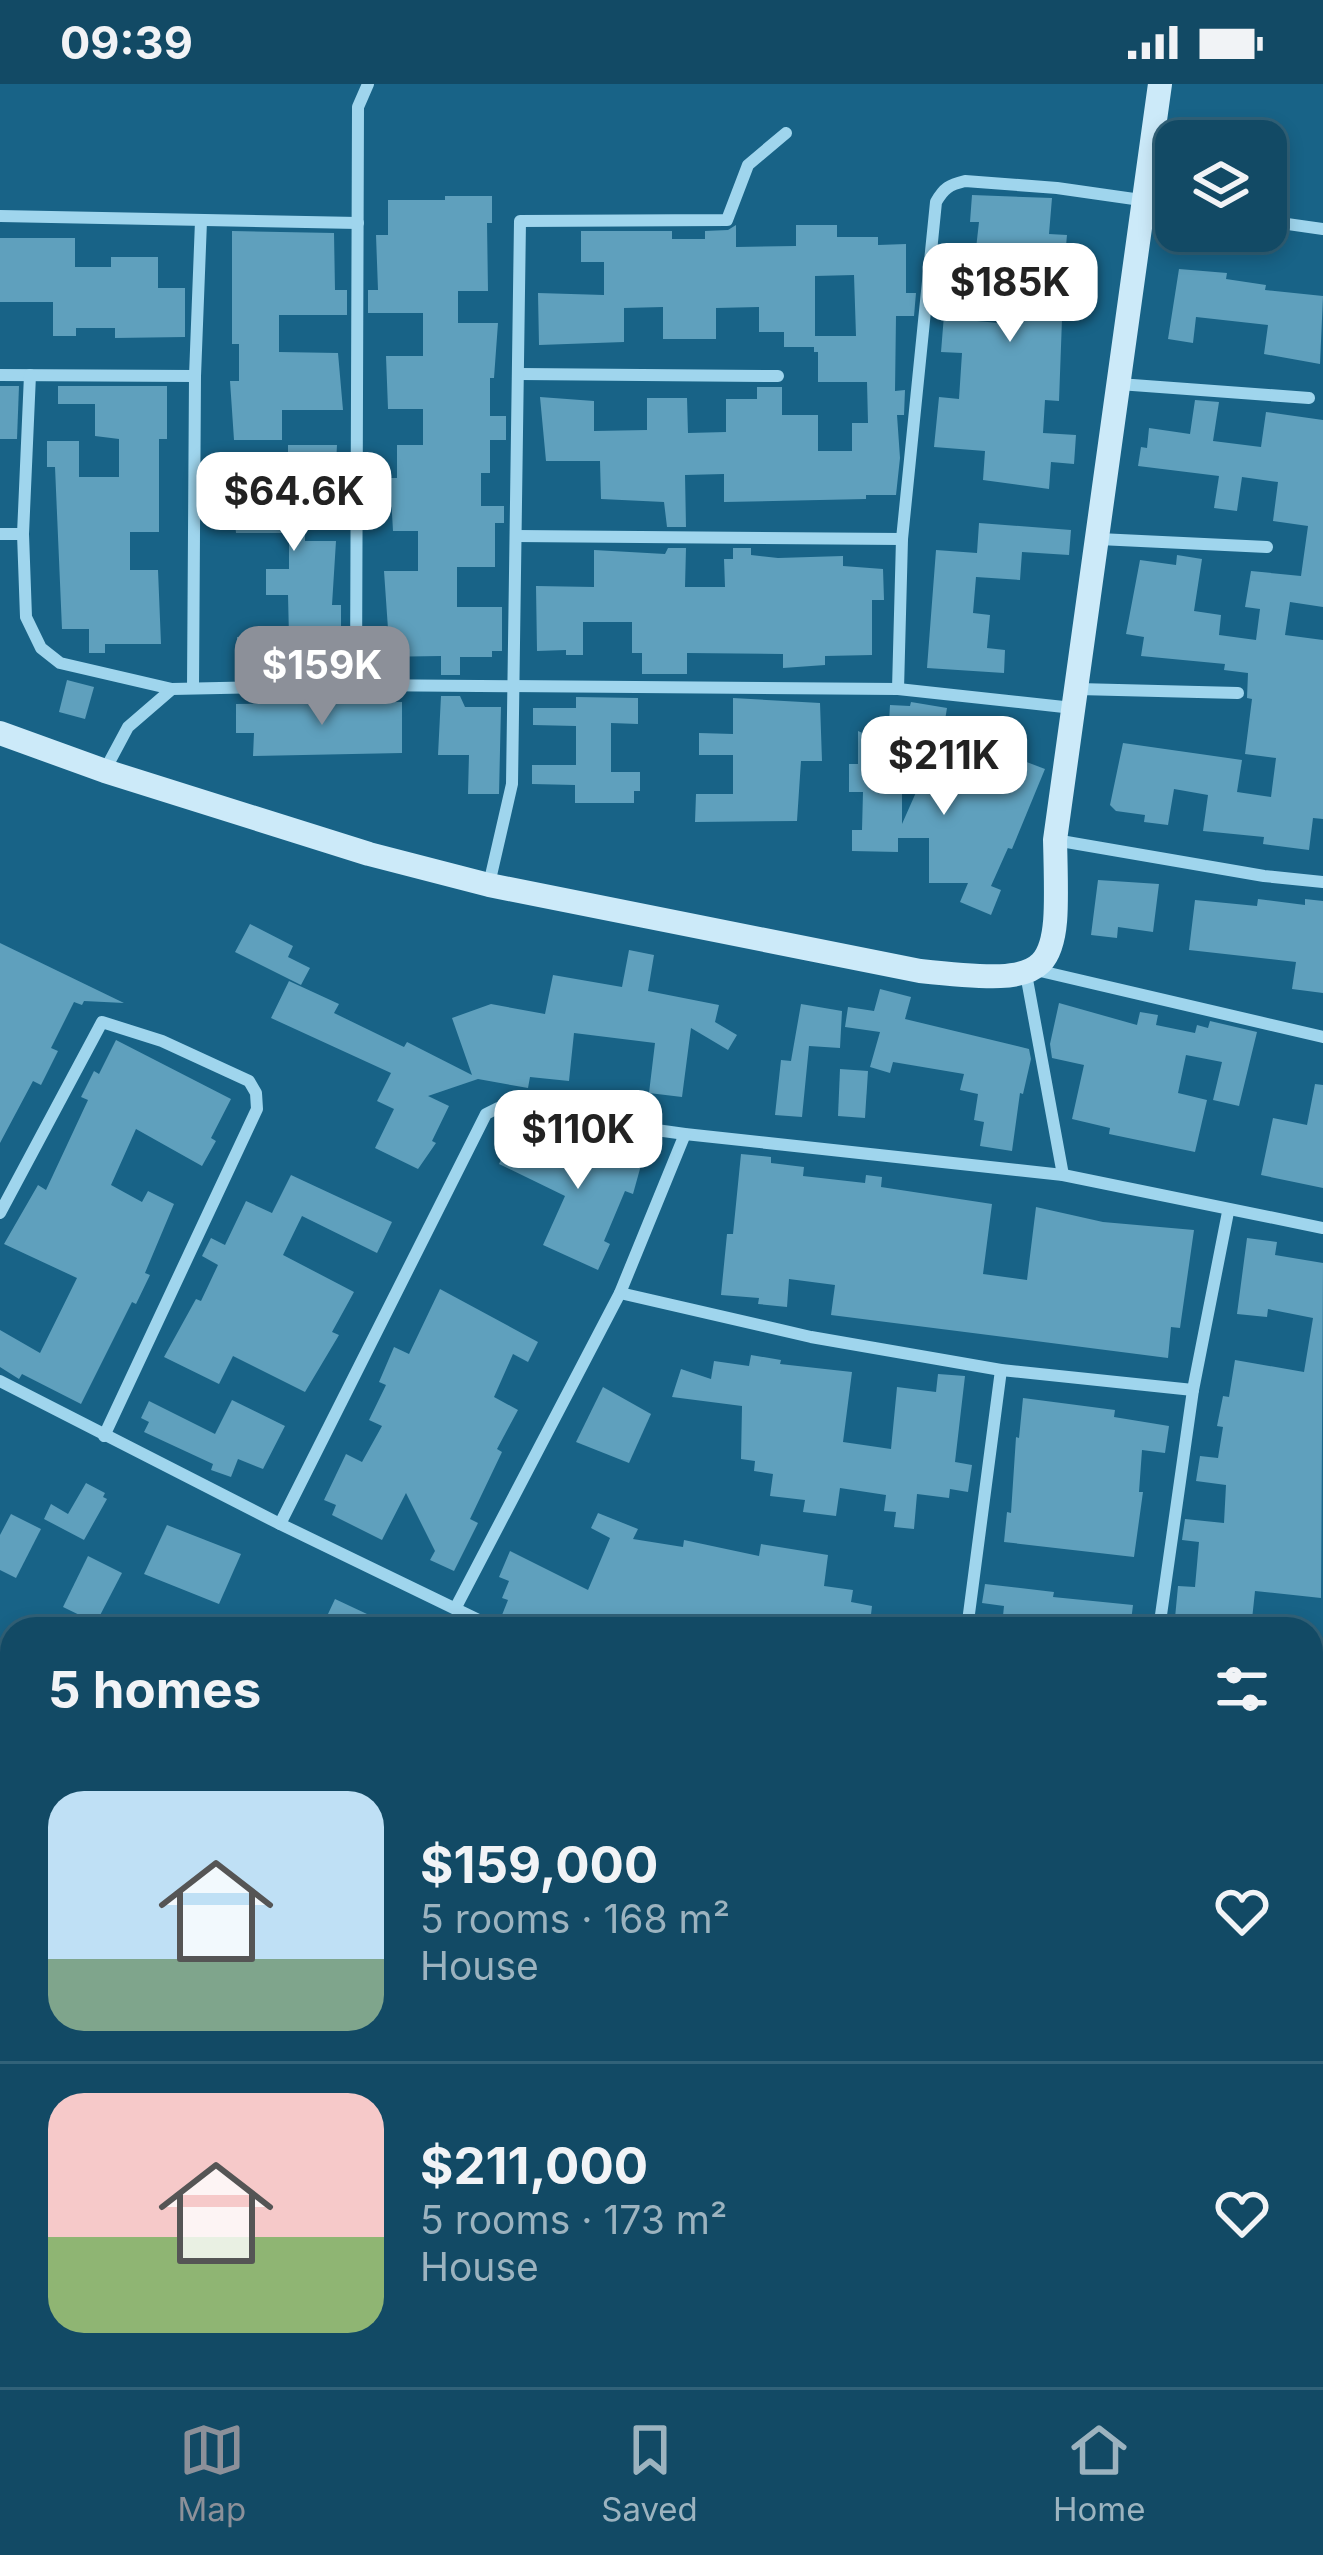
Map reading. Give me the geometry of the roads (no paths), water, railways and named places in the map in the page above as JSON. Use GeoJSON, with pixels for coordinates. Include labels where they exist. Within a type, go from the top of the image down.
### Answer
{"type":"FeatureCollection","features":[{"type":"Feature","properties":{"kind":"street"},"geometry":{"type":"LineString","coordinates":[[356,685],[358,107],[368,84]]}},
{"type":"Feature","properties":{"kind":"street"},"geometry":{"type":"LineString","coordinates":[[1031,972],[1045,962],[1057,916],[1055,839],[1160,84]]}},
{"type":"Feature","properties":{"kind":"street"},"geometry":{"type":"LineString","coordinates":[[489,885],[512,784],[520,220],[727,220],[748,165],[785,134]]}},
{"type":"Feature","properties":{"kind":"street"},"geometry":{"type":"LineString","coordinates":[[898,689],[902,538],[936,202],[944,188],[965,181],[1155,202]]}},
{"type":"Feature","properties":{"kind":"street"},"geometry":{"type":"LineString","coordinates":[[0,216],[358,223]]}},
{"type":"Feature","properties":{"kind":"street"},"geometry":{"type":"LineString","coordinates":[[193,688],[201,220]]}},
{"type":"Feature","properties":{"kind":"street"},"geometry":{"type":"LineString","coordinates":[[1287,223],[1323,229]]}},
{"type":"Feature","properties":{"kind":"street"},"geometry":{"type":"LineString","coordinates":[[520,374],[778,376]]}},
{"type":"Feature","properties":{"kind":"street"},"geometry":{"type":"LineString","coordinates":[[0,375],[195,376]]}},
{"type":"Feature","properties":{"kind":"street"},"geometry":{"type":"LineString","coordinates":[[30,375],[23,534],[26,616],[41,648],[60,663],[172,689],[356,685],[898,689],[1076,699],[1238,692]]}},
{"type":"Feature","properties":{"kind":"street"},"geometry":{"type":"LineString","coordinates":[[1118,384],[1309,398]]}},
{"type":"Feature","properties":{"kind":"street"},"geometry":{"type":"LineString","coordinates":[[0,534],[23,534]]}},
{"type":"Feature","properties":{"kind":"street"},"geometry":{"type":"LineString","coordinates":[[516,536],[902,538]]}},
{"type":"Feature","properties":{"kind":"street"},"geometry":{"type":"LineString","coordinates":[[1099,539],[1267,547]]}},
{"type":"Feature","properties":{"kind":"street"},"geometry":{"type":"LineString","coordinates":[[105,771],[128,727],[172,689]]}},
{"type":"Feature","properties":{"kind":"street"},"geometry":{"type":"LineString","coordinates":[[0,733],[369,854],[489,885],[920,971],[988,978],[1031,972],[1323,1037]]}},
{"type":"Feature","properties":{"kind":"street"},"geometry":{"type":"LineString","coordinates":[[1055,839],[1323,882]]}},
{"type":"Feature","properties":{"kind":"street"},"geometry":{"type":"LineString","coordinates":[[1031,972],[1063,1175]]}},
{"type":"Feature","properties":{"kind":"street"},"geometry":{"type":"LineString","coordinates":[[0,1213],[102,1022],[162,1041],[249,1081],[256,1094],[257,1109],[104,1436]]}},
{"type":"Feature","properties":{"kind":"street"},"geometry":{"type":"LineString","coordinates":[[280,1524],[486,1114],[512,1107],[685,1134],[1063,1175],[1323,1228]]}},
{"type":"Feature","properties":{"kind":"street"},"geometry":{"type":"LineString","coordinates":[[456,1607],[620,1293],[685,1134]]}},
{"type":"Feature","properties":{"kind":"street"},"geometry":{"type":"LineString","coordinates":[[1162,1617],[1193,1390],[1228,1212]]}},
{"type":"Feature","properties":{"kind":"street"},"geometry":{"type":"LineString","coordinates":[[620,1293],[812,1337],[1001,1370],[1193,1390]]}},
{"type":"Feature","properties":{"kind":"street"},"geometry":{"type":"LineString","coordinates":[[970,1617],[1001,1370]]}},
{"type":"Feature","properties":{"kind":"street"},"geometry":{"type":"LineString","coordinates":[[0,1381],[475,1617]]}}]}
